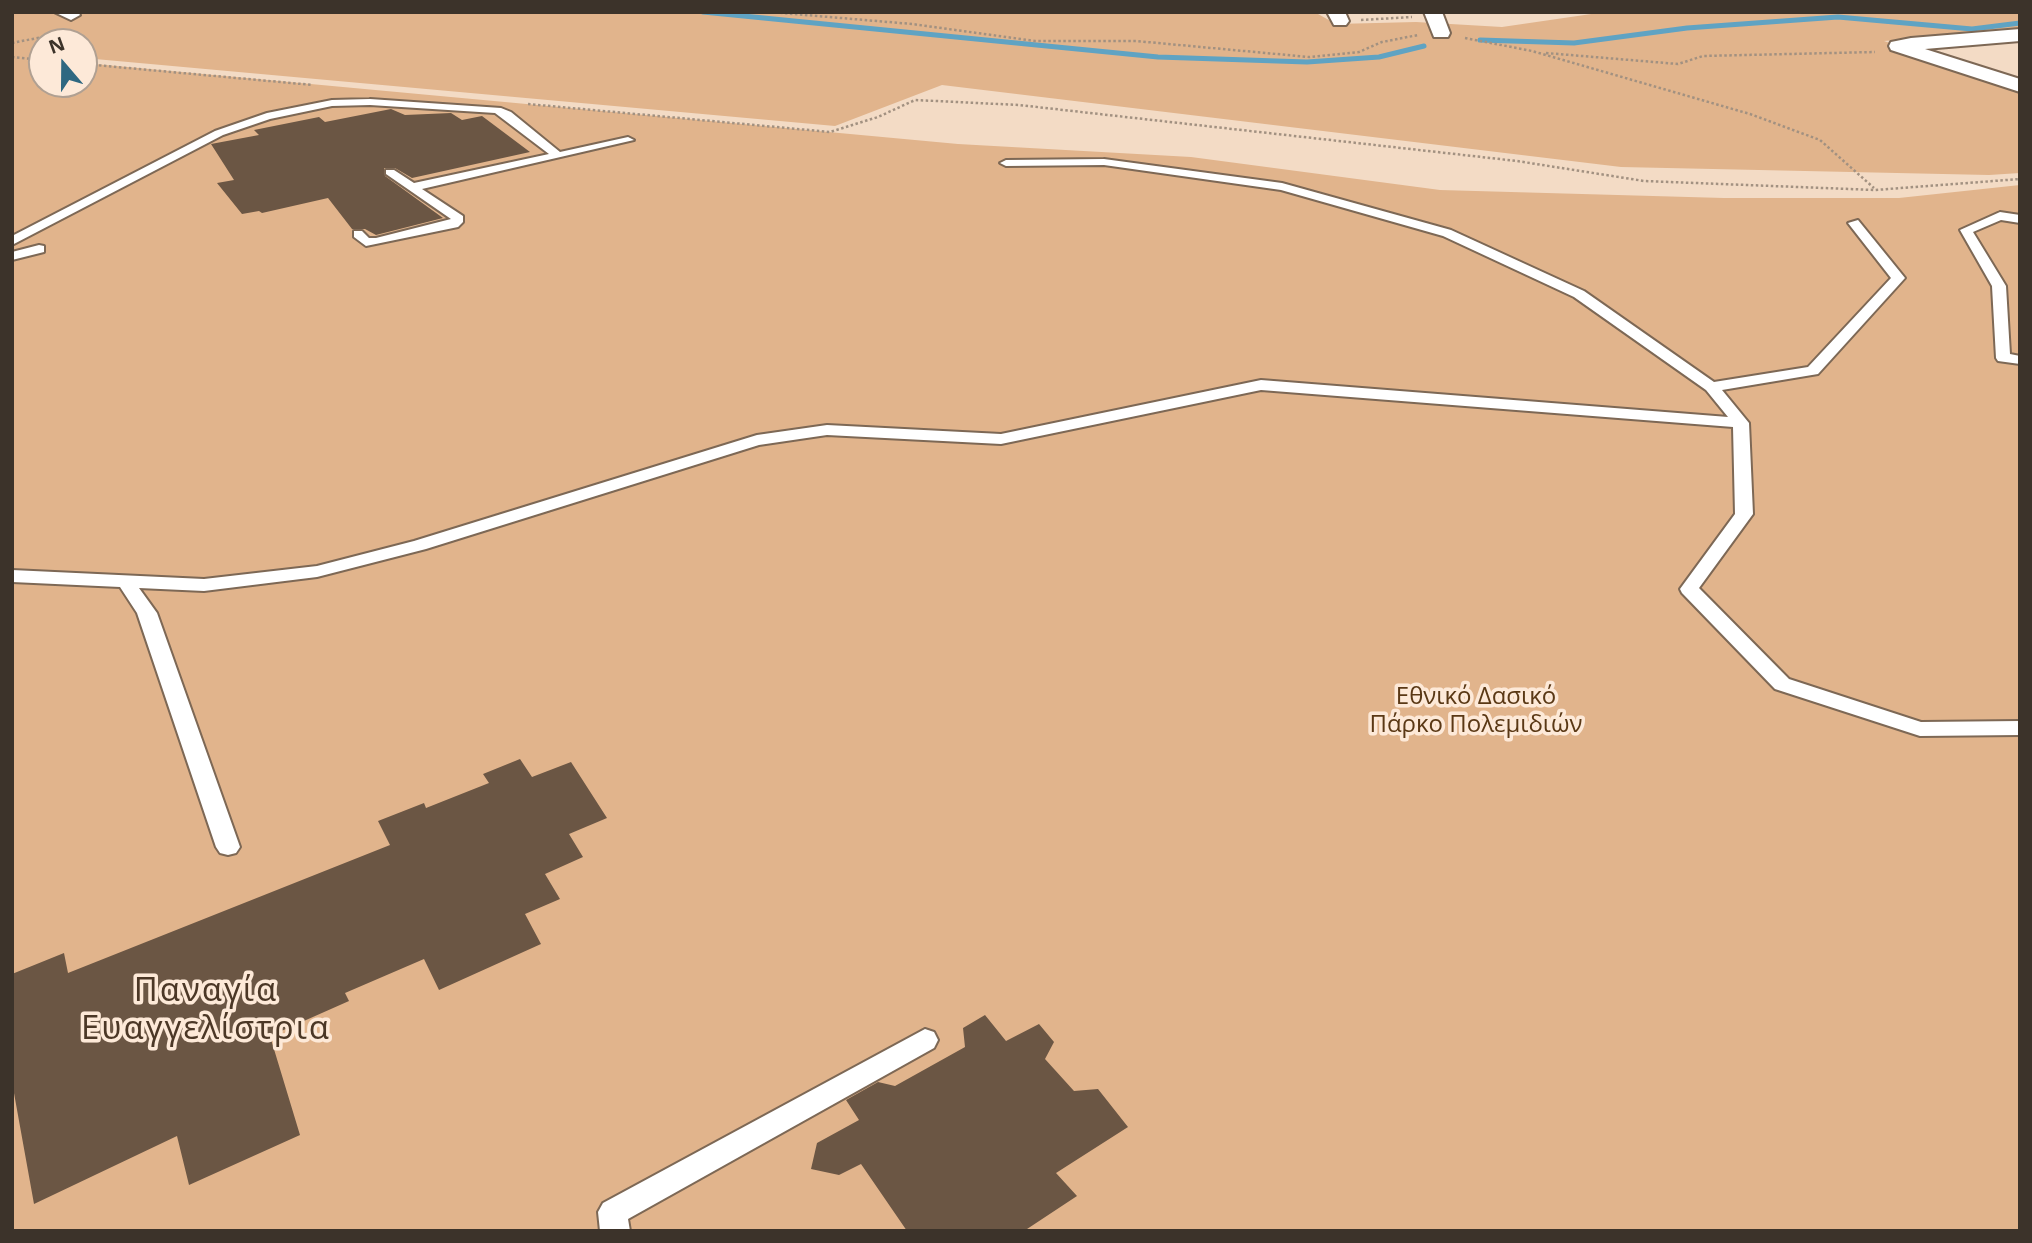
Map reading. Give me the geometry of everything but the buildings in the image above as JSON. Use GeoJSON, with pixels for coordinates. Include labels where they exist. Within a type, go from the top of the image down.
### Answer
{"type":"FeatureCollection","features":[{"type":"Feature","properties":{"kind":"street"},"geometry":{"type":"LineString","coordinates":[[1428,15],[1441,33]]}},
{"type":"Feature","properties":{"kind":"street"},"geometry":{"type":"LineString","coordinates":[[1898,46],[2020,35]]}},
{"type":"Feature","properties":{"kind":"street"},"geometry":{"type":"LineString","coordinates":[[1898,46],[2017,84]]}},
{"type":"Feature","properties":{"kind":"lane"},"geometry":{"type":"LineString","coordinates":[[12,241],[219,133],[267,116],[310,107],[370,102],[497,110],[507,114],[557,155]]}},
{"type":"Feature","properties":{"kind":"lane"},"geometry":{"type":"LineString","coordinates":[[413,187],[628,140]]}},
{"type":"Feature","properties":{"kind":"lane"},"geometry":{"type":"LineString","coordinates":[[1006,163],[1104,162],[1282,187],[1447,233],[1579,293],[1712,387],[1741,424],[1744,514],[1689,589],[1782,684],[1920,729],[2020,728]]}},
{"type":"Feature","properties":{"kind":"lane"},"geometry":{"type":"LineString","coordinates":[[358,234],[366,242],[376,242],[454,224],[459,219],[390,172]]}},
{"type":"Feature","properties":{"kind":"lane"},"geometry":{"type":"LineString","coordinates":[[2020,219],[2000,216],[1966,230],[1999,286],[2003,358],[2020,360]]}},
{"type":"Feature","properties":{"kind":"lane"},"geometry":{"type":"LineString","coordinates":[[1712,387],[1813,371],[1898,278],[1854,223]]}},
{"type":"Feature","properties":{"kind":"lane"},"geometry":{"type":"LineString","coordinates":[[12,256],[39,249]]}},
{"type":"Feature","properties":{"kind":"lane"},"geometry":{"type":"LineString","coordinates":[[12,576],[204,585],[317,571],[420,545],[757,440],[827,430],[1002,439],[1261,385],[1741,424]]}},
{"type":"Feature","properties":{"kind":"lane"},"geometry":{"type":"LineString","coordinates":[[126,582],[147,613],[228,847]]}},
{"type":"Feature","properties":{"kind":"lane"},"geometry":{"type":"LineString","coordinates":[[615,1231],[613,1212],[925,1040]]}},
{"type":"Feature","properties":{"kind":"path"},"geometry":{"type":"LineString","coordinates":[[770,12],[912,24],[1035,41],[1136,41],[1309,57],[1342,55],[1404,36],[1441,33],[1532,51],[1716,103],[1820,140],[1875,190]]}},
{"type":"Feature","properties":{"kind":"path"},"geometry":{"type":"LineString","coordinates":[[12,43],[75,31],[80,25],[79,19],[67,13]]}},
{"type":"Feature","properties":{"kind":"path"},"geometry":{"type":"LineString","coordinates":[[1338,17],[1428,15]]}},
{"type":"Feature","properties":{"kind":"path"},"geometry":{"type":"LineString","coordinates":[[1532,51],[1643,63],[1678,64],[1703,56],[1888,51],[1898,46]]}},
{"type":"Feature","properties":{"kind":"path"},"geometry":{"type":"LineString","coordinates":[[98,65],[319,85]]}},
{"type":"Feature","properties":{"kind":"path"},"geometry":{"type":"LineString","coordinates":[[526,104],[830,132],[878,117],[915,100],[1019,105],[1517,161],[1644,181],[1875,190],[2020,179]]}},
{"type":"Feature","properties":{"kind":"green space","name":"Εθνικό Δασικό Πάρκο Πολεμιδιών"},"geometry":{"type":"Polygon","coordinates":[[[12,12],[1300,12],[1318,14],[1336,24],[1416,22],[1502,27],[1605,12],[2020,12],[2020,29],[1884,41],[2020,87],[2020,173],[1989,175],[1621,167],[942,85],[835,126],[98,59],[98,28],[28,28],[28,98],[98,98],[98,64],[958,144],[1191,157],[1440,190],[1724,198],[1899,198],[2020,185],[2020,1231],[12,1231],[12,12]]]}},
{"type":"Feature","properties":{"kind":"waterway"},"geometry":{"type":"LineString","coordinates":[[703,12],[1158,57],[1307,62],[1379,57],[1424,46]]}},
{"type":"Feature","properties":{"kind":"waterway"},"geometry":{"type":"LineString","coordinates":[[1480,40],[1574,43],[1687,28],[1838,17],[1972,29],[2020,23]]}},
{"type":"Feature","properties":{"kind":"district","name":"Παναγία Ευαγγελίστρια"},"geometry":{"type":"Point","coordinates":[206,1011]}}]}
